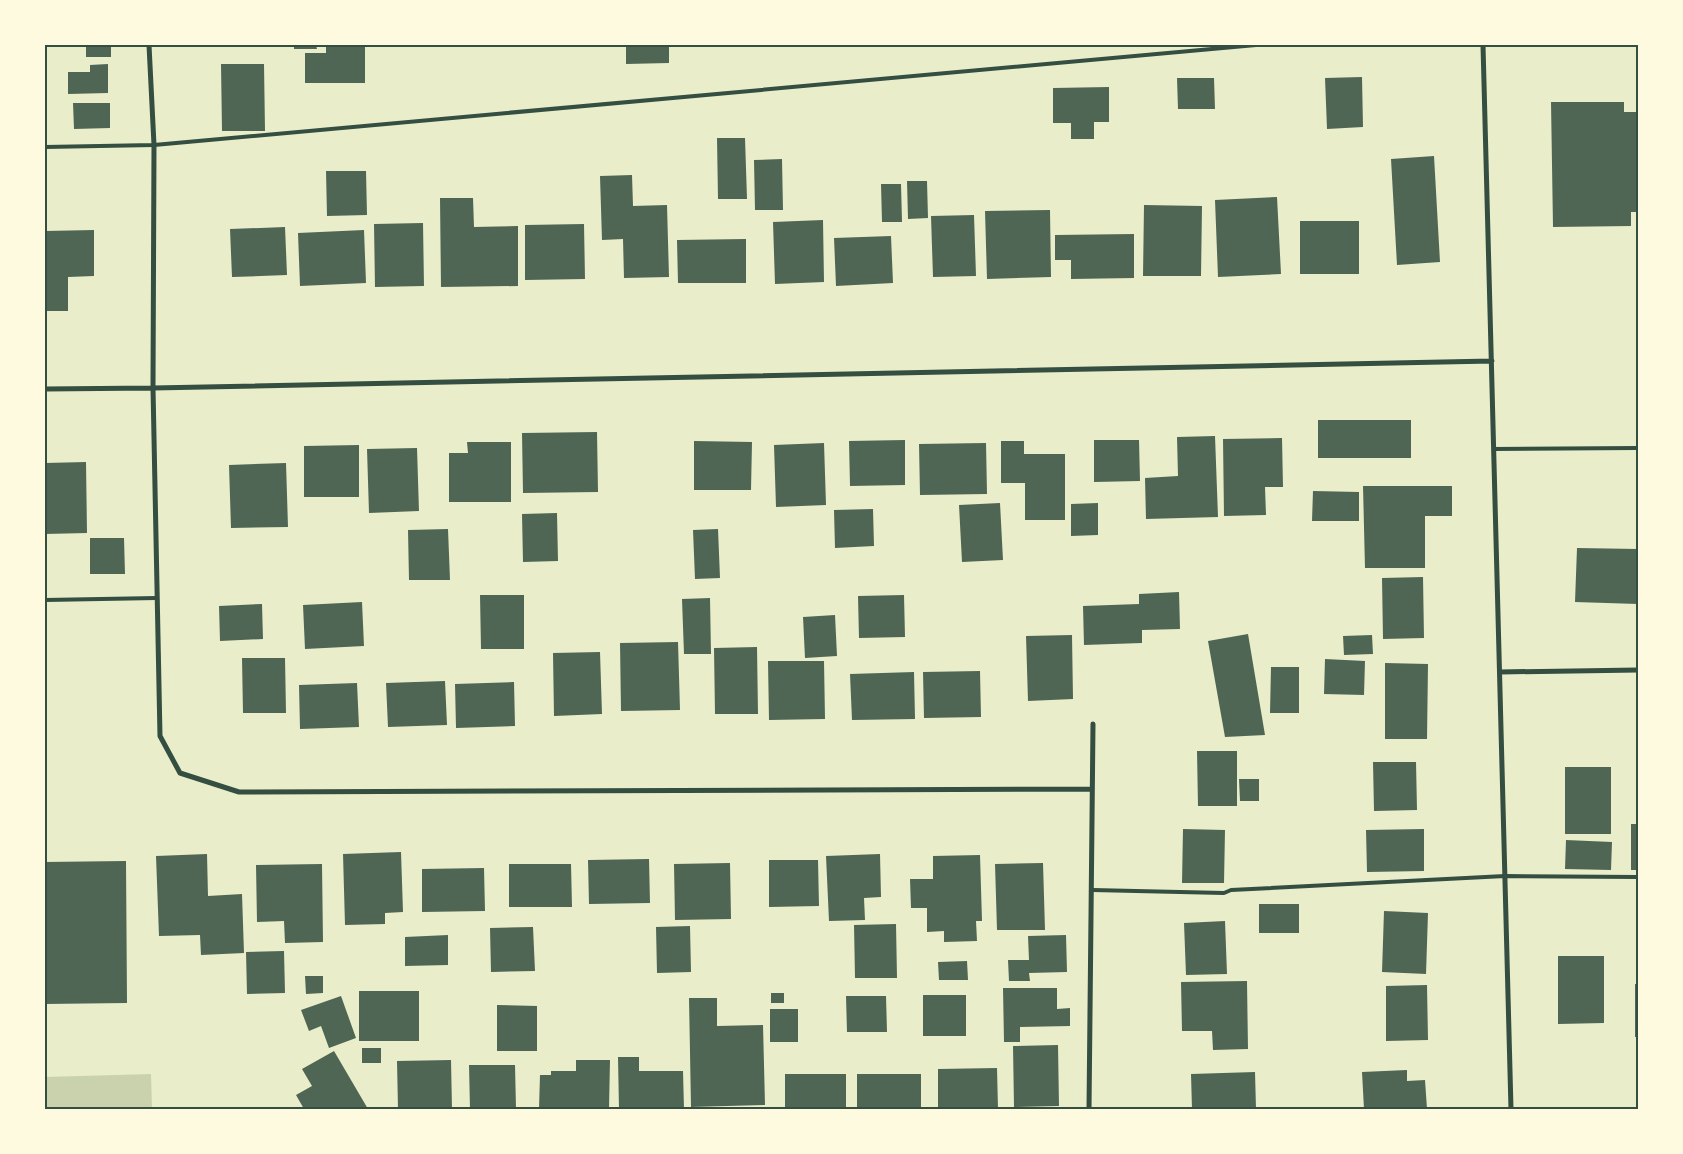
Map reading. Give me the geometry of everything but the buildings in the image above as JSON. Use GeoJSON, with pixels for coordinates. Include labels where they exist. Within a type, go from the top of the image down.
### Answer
{"type":"FeatureCollection","features":[{"type":"Feature","properties":{"kind":"street"},"geometry":{"type":"LineString","coordinates":[[149,45],[154,145],[153,388],[160,736],[180,773],[239,792],[1092,789]]}},
{"type":"Feature","properties":{"kind":"street"},"geometry":{"type":"LineString","coordinates":[[1483,45],[1511,1109]]}},
{"type":"Feature","properties":{"kind":"street"},"geometry":{"type":"LineString","coordinates":[[45,388],[153,388],[1492,361]]}},
{"type":"Feature","properties":{"kind":"street"},"geometry":{"type":"LineString","coordinates":[[1500,672],[1638,670]]}},
{"type":"Feature","properties":{"kind":"street"},"geometry":{"type":"LineString","coordinates":[[1089,1109],[1093,724]]}},
{"type":"Feature","properties":{"kind":"lane"},"geometry":{"type":"LineString","coordinates":[[45,147],[154,145],[1256,45]]}},
{"type":"Feature","properties":{"kind":"lane"},"geometry":{"type":"LineString","coordinates":[[1494,449],[1638,448]]}},
{"type":"Feature","properties":{"kind":"lane"},"geometry":{"type":"LineString","coordinates":[[45,600],[157,598]]}},
{"type":"Feature","properties":{"kind":"lane"},"geometry":{"type":"LineString","coordinates":[[1092,890],[1224,893],[1230,890],[1505,876],[1638,876]]}},
{"type":"Feature","properties":{"kind":"green space"},"geometry":{"type":"Polygon","coordinates":[[[151,1074],[152,1109],[45,1109],[45,1077],[151,1074]]]}}]}
